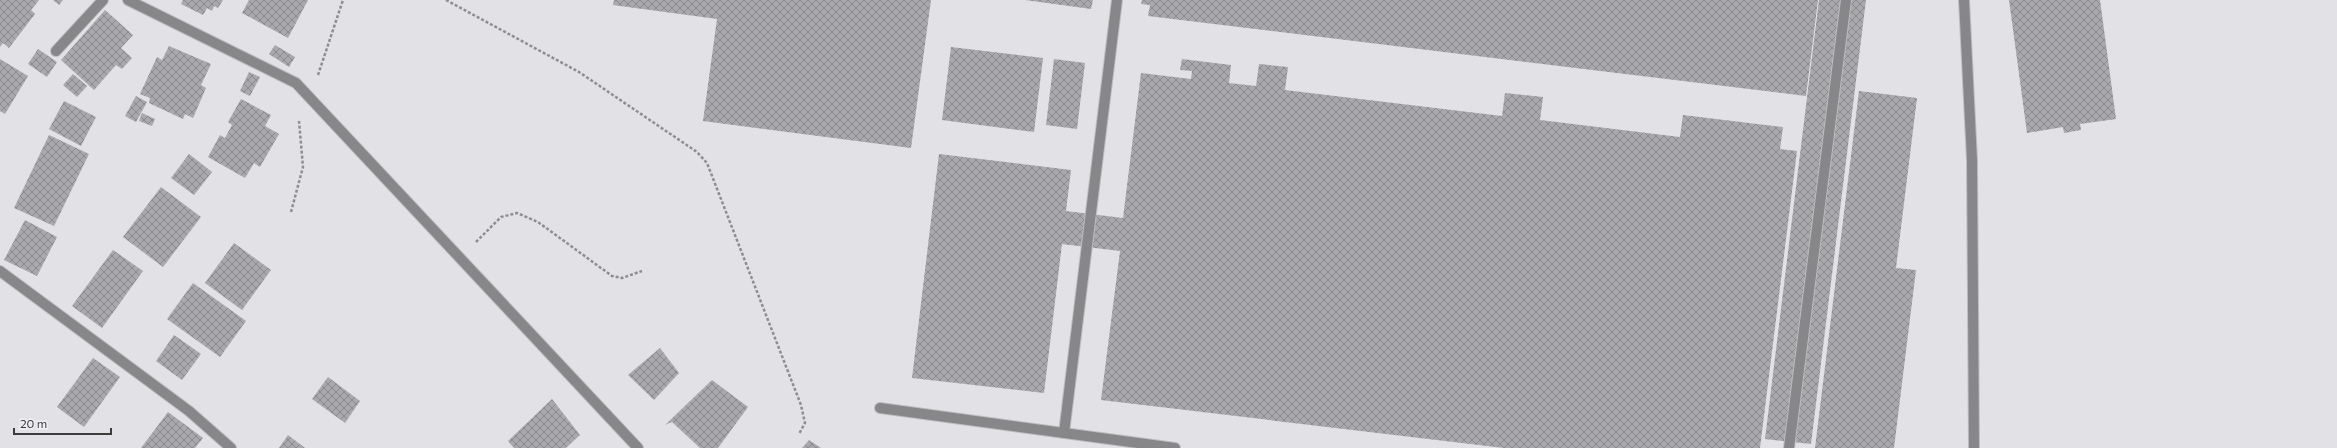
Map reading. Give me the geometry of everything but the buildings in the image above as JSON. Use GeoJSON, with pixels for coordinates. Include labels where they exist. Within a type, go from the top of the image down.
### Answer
{"type":"FeatureCollection","features":[{"type":"Feature","properties":{"kind":"street"},"geometry":{"type":"LineString","coordinates":[[56,51],[103,0]]}},
{"type":"Feature","properties":{"kind":"street"},"geometry":{"type":"LineString","coordinates":[[128,0],[296,83],[638,448]]}},
{"type":"Feature","properties":{"kind":"street"},"geometry":{"type":"LineString","coordinates":[[1064,433],[1117,0]]}},
{"type":"Feature","properties":{"kind":"street"},"geometry":{"type":"LineString","coordinates":[[1789,448],[1846,0]]}},
{"type":"Feature","properties":{"kind":"street"},"geometry":{"type":"LineString","coordinates":[[1964,0],[1972,160],[1974,448]]}},
{"type":"Feature","properties":{"kind":"street"},"geometry":{"type":"LineString","coordinates":[[0,271],[189,411],[231,448]]}},
{"type":"Feature","properties":{"kind":"street"},"geometry":{"type":"LineString","coordinates":[[880,408],[1175,448]]}},
{"type":"Feature","properties":{"kind":"path"},"geometry":{"type":"LineString","coordinates":[[291,212],[303,167],[298,104],[307,95],[344,0]]}},
{"type":"Feature","properties":{"kind":"path"},"geometry":{"type":"LineString","coordinates":[[446,0],[579,72],[697,152],[707,163],[801,405],[805,423],[799,434]]}},
{"type":"Feature","properties":{"kind":"path"},"geometry":{"type":"LineString","coordinates":[[460,258],[501,217],[517,212],[538,222],[612,276],[622,278],[642,271]]}}]}
